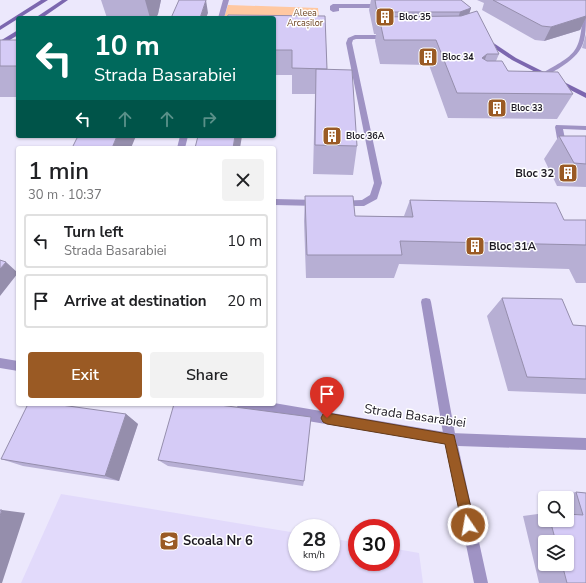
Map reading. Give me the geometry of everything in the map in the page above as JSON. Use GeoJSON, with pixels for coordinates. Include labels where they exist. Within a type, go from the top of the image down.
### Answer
{"type":"FeatureCollection","features":[{"type":"Feature","properties":{"kind":"main road"},"geometry":{"type":"LineString","coordinates":[[19,16],[45,0]]}},
{"type":"Feature","properties":{"kind":"main road"},"geometry":{"type":"LineString","coordinates":[[41,16],[65,0]]}},
{"type":"Feature","properties":{"kind":"main road"},"geometry":{"type":"LineString","coordinates":[[0,28],[16,18]]}},
{"type":"Feature","properties":{"kind":"main road"},"geometry":{"type":"LineString","coordinates":[[0,44],[16,33]]}},
{"type":"Feature","properties":{"kind":"main road"},"geometry":{"type":"LineString","coordinates":[[479,36],[514,59],[586,96]]}},
{"type":"Feature","properties":{"kind":"street"},"geometry":{"type":"LineString","coordinates":[[222,16],[226,0]]}},
{"type":"Feature","properties":{"kind":"street"},"geometry":{"type":"LineString","coordinates":[[332,6],[333,10],[337,10],[336,6],[386,6]]}},
{"type":"Feature","properties":{"kind":"street"},"geometry":{"type":"LineString","coordinates":[[530,78],[543,75],[580,52],[584,44],[586,11]]}},
{"type":"Feature","properties":{"kind":"street"},"geometry":{"type":"LineString","coordinates":[[276,202],[364,203],[374,197],[378,183],[349,43],[350,40],[355,37],[393,37]]}},
{"type":"Feature","properties":{"kind":"street"},"geometry":{"type":"LineString","coordinates":[[562,144],[559,126],[586,128]]}},
{"type":"Feature","properties":{"kind":"street"},"geometry":{"type":"LineString","coordinates":[[426,302],[450,439],[481,583]]}},
{"type":"Feature","properties":{"kind":"street"},"geometry":{"type":"LineString","coordinates":[[0,363],[16,366]]}},
{"type":"Feature","properties":{"kind":"street","name":"Strada Basarabiei"},"geometry":{"type":"LineString","coordinates":[[259,406],[450,439],[586,444]]}},
{"type":"Feature","properties":{"kind":"shaded area","name":"Scoala Nr 6"},"geometry":{"type":"Polygon","coordinates":[[[61,494],[288,532],[288,571],[340,571],[340,540],[348,541],[348,571],[400,571],[400,550],[419,553],[423,583],[21,583],[61,494]]]}},
{"type":"Feature","properties":{"kind":"green space","name":"Aleea Arcașilor"},"geometry":{"type":"Polygon","coordinates":[[[228,5],[318,8],[320,30],[276,19],[276,16],[225,16],[228,5]]]}},
{"type":"Feature","properties":{"kind":"building"},"geometry":{"type":"Polygon","coordinates":[[[179,0],[206,0],[201,16],[172,16],[179,0]]]}},
{"type":"Feature","properties":{"kind":"building"},"geometry":{"type":"Polygon","coordinates":[[[375,0],[461,0],[471,8],[460,12],[377,12],[375,0]]]}},
{"type":"Feature","properties":{"kind":"building"},"geometry":{"type":"Polygon","coordinates":[[[493,0],[586,0],[586,16],[551,27],[542,26],[493,0]]]}},
{"type":"Feature","properties":{"kind":"building"},"geometry":{"type":"Polygon","coordinates":[[[477,11],[499,54],[487,54],[482,58],[487,61],[502,61],[508,71],[558,72],[573,94],[457,93],[436,40],[384,40],[379,17],[461,16],[477,11]]]}},
{"type":"Feature","properties":{"kind":"building"},"geometry":{"type":"Polygon","coordinates":[[[228,15],[325,16],[327,69],[292,68],[292,50],[276,50],[276,16],[228,15]]]}},
{"type":"Feature","properties":{"kind":"building"},"geometry":{"type":"Polygon","coordinates":[[[0,40],[16,40],[16,66],[0,66],[0,40]]]}},
{"type":"Feature","properties":{"kind":"building"},"geometry":{"type":"Polygon","coordinates":[[[316,69],[352,70],[357,146],[315,145],[316,69]]]}},
{"type":"Feature","properties":{"kind":"building"},"geometry":{"type":"Polygon","coordinates":[[[559,136],[586,136],[586,164],[574,163],[559,136]]]}},
{"type":"Feature","properties":{"kind":"building"},"geometry":{"type":"Polygon","coordinates":[[[77,138],[116,138],[113,146],[73,146],[77,138]]]}},
{"type":"Feature","properties":{"kind":"building"},"geometry":{"type":"Polygon","coordinates":[[[198,138],[235,138],[233,146],[196,146],[198,138]]]}},
{"type":"Feature","properties":{"kind":"building"},"geometry":{"type":"Polygon","coordinates":[[[305,196],[353,196],[355,216],[413,217],[410,200],[556,203],[564,220],[586,220],[586,245],[400,241],[402,255],[307,255],[305,196]]]}},
{"type":"Feature","properties":{"kind":"building"},"geometry":{"type":"Polygon","coordinates":[[[0,260],[6,262],[0,269],[0,260]]]}},
{"type":"Feature","properties":{"kind":"building"},"geometry":{"type":"Polygon","coordinates":[[[502,298],[562,299],[573,325],[586,326],[586,379],[527,377],[502,298]]]}},
{"type":"Feature","properties":{"kind":"building"},"geometry":{"type":"Polygon","coordinates":[[[27,406],[68,406],[126,414],[105,476],[1,459],[27,406]]]}},
{"type":"Feature","properties":{"kind":"building"},"geometry":{"type":"Polygon","coordinates":[[[173,406],[227,406],[311,417],[304,481],[158,460],[173,406]]]}},
{"type":"Feature","properties":{"kind":"building"},"geometry":{"type":"Polygon","coordinates":[[[576,492],[586,493],[586,583],[567,583],[564,571],[574,571],[574,535],[554,535],[552,527],[574,527],[574,514],[583,515],[576,492]]]}},
{"type":"Feature","properties":{"kind":"place","name":"Bloc 35"},"geometry":{"type":"Point","coordinates":[385,17]}},
{"type":"Feature","properties":{"kind":"place","name":"Bloc 34"},"geometry":{"type":"Point","coordinates":[428,57]}},
{"type":"Feature","properties":{"kind":"place","name":"Bloc 33"},"geometry":{"type":"Point","coordinates":[497,108]}},
{"type":"Feature","properties":{"kind":"place","name":"Bloc 36A"},"geometry":{"type":"Point","coordinates":[332,136]}},
{"type":"Feature","properties":{"kind":"place","name":"Bloc 32"},"geometry":{"type":"Point","coordinates":[568,173]}},
{"type":"Feature","properties":{"kind":"place","name":"Bloc 31A"},"geometry":{"type":"Point","coordinates":[475,246]}},
{"type":"Feature","properties":{"kind":"place","name":"Scoala Nr 6"},"geometry":{"type":"Point","coordinates":[169,541]}},
{"type":"Feature","properties":{"kind":"route"},"geometry":{"type":"LineString","coordinates":[[327,418],[450,439],[468,525]]}}]}
